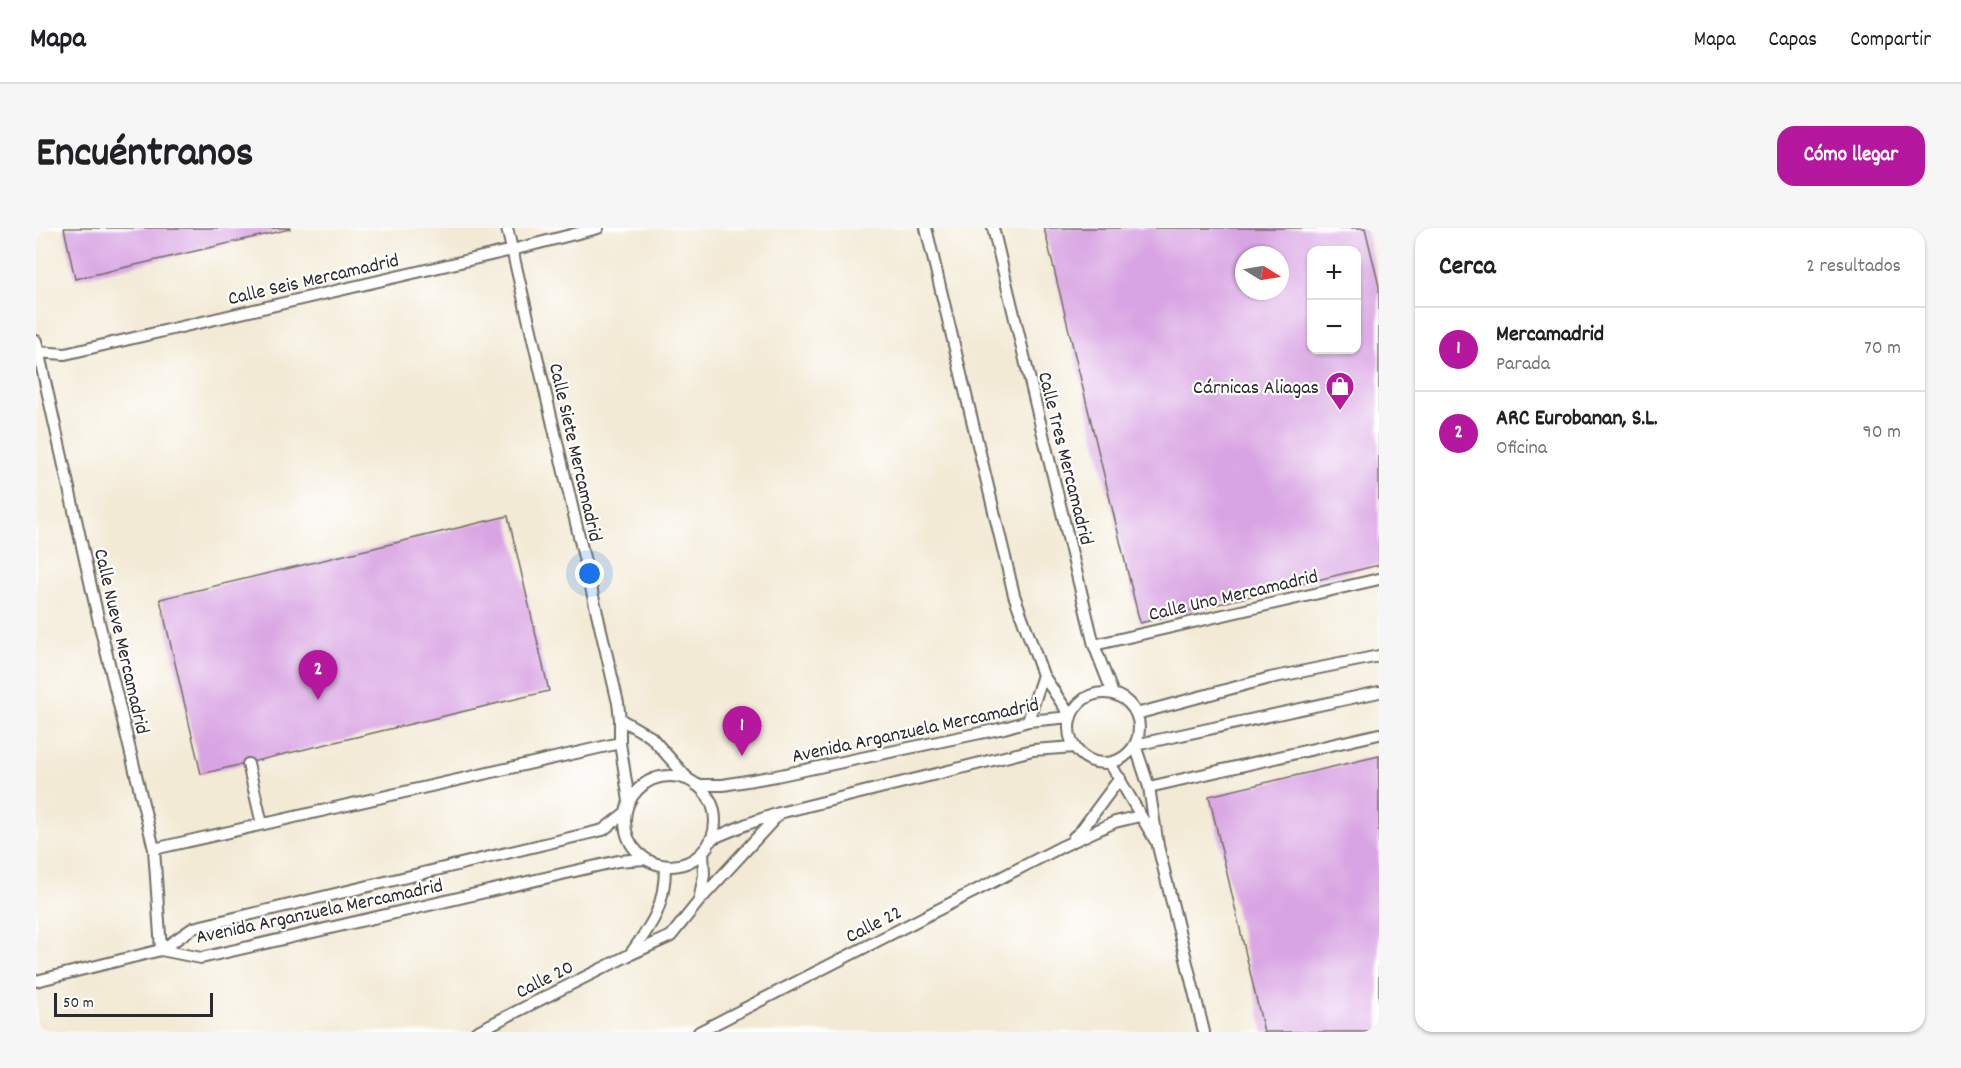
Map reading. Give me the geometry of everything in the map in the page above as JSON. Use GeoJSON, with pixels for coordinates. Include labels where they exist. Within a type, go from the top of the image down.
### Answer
{"type":"FeatureCollection","features":[{"type":"Feature","properties":{"kind":"lane","name":"Calle Siete Mercamadrid"},"geometry":{"type":"LineString","coordinates":[[507,228],[620,719],[620,743],[629,801]]}},
{"type":"Feature","properties":{"kind":"lane","name":"Calle Seis Mercamadrid"},"geometry":{"type":"LineString","coordinates":[[37,348],[65,354],[598,228]]}},
{"type":"Feature","properties":{"kind":"lane"},"geometry":{"type":"LineString","coordinates":[[926,228],[1014,595],[1043,675],[1071,717]]}},
{"type":"Feature","properties":{"kind":"lane","name":"Calle Tres Mercamadrid"},"geometry":{"type":"LineString","coordinates":[[993,228],[1094,645],[1113,694]]}},
{"type":"Feature","properties":{"kind":"lane","name":"Calle Nueve Mercamadrid"},"geometry":{"type":"LineString","coordinates":[[37,348],[99,622],[154,849],[161,950]]}},
{"type":"Feature","properties":{"kind":"lane","name":"Calle Uno Mercamadrid"},"geometry":{"type":"LineString","coordinates":[[1094,645],[1379,579]]}},
{"type":"Feature","properties":{"kind":"lane"},"geometry":{"type":"LineString","coordinates":[[1136,714],[1270,678],[1379,656]]}},
{"type":"Feature","properties":{"kind":"lane"},"geometry":{"type":"LineString","coordinates":[[1028,721],[1043,675]]}},
{"type":"Feature","properties":{"kind":"lane"},"geometry":{"type":"LineString","coordinates":[[1135,745],[1379,692]]}},
{"type":"Feature","properties":{"kind":"lane"},"geometry":{"type":"LineString","coordinates":[[1113,694],[1123,698],[1136,714],[1139,735],[1129,753],[1120,759],[1110,763],[1100,763],[1082,755],[1075,747],[1069,727],[1071,717],[1083,700],[1092,695],[1113,694]]}},
{"type":"Feature","properties":{"kind":"lane","name":"Avenida Arganzuela Mercamadrid"},"geometry":{"type":"LineString","coordinates":[[692,783],[723,784],[776,776],[1028,721],[1071,717]]}},
{"type":"Feature","properties":{"kind":"lane"},"geometry":{"type":"LineString","coordinates":[[620,719],[651,736],[709,799],[714,812],[711,839],[704,851],[686,863],[665,866],[645,859],[628,839],[625,813],[629,801],[636,791],[655,778],[666,776],[692,783]]}},
{"type":"Feature","properties":{"kind":"lane"},"geometry":{"type":"LineString","coordinates":[[1149,787],[1379,734]]}},
{"type":"Feature","properties":{"kind":"lane"},"geometry":{"type":"LineString","coordinates":[[154,849],[620,743]]}},
{"type":"Feature","properties":{"kind":"lane"},"geometry":{"type":"LineString","coordinates":[[1135,745],[1149,787],[1158,846],[1204,1032]]}},
{"type":"Feature","properties":{"kind":"lane"},"geometry":{"type":"LineString","coordinates":[[711,839],[779,813],[1033,750],[1075,747]]}},
{"type":"Feature","properties":{"kind":"lane"},"geometry":{"type":"LineString","coordinates":[[1110,763],[1158,846]]}},
{"type":"Feature","properties":{"kind":"lane"},"geometry":{"type":"LineString","coordinates":[[248,764],[262,824]]}},
{"type":"Feature","properties":{"kind":"lane","name":"Calle 22"},"geometry":{"type":"LineString","coordinates":[[1063,846],[1080,832],[1120,778]]}},
{"type":"Feature","properties":{"kind":"lane","name":"Avenida Arganzuela Mercamadrid"},"geometry":{"type":"LineString","coordinates":[[161,950],[193,928],[603,830],[625,813]]}},
{"type":"Feature","properties":{"kind":"lane","name":"Calle 20"},"geometry":{"type":"LineString","coordinates":[[476,1032],[671,936],[699,901],[779,813]]}},
{"type":"Feature","properties":{"kind":"lane","name":"Calle 22"},"geometry":{"type":"LineString","coordinates":[[699,1032],[1063,846],[1115,822],[1140,816]]}},
{"type":"Feature","properties":{"kind":"lane"},"geometry":{"type":"LineString","coordinates":[[699,901],[704,875],[704,851]]}},
{"type":"Feature","properties":{"kind":"lane","name":"Avenida Arganzuela Mercamadrid"},"geometry":{"type":"LineString","coordinates":[[161,950],[201,958],[618,861],[645,859]]}},
{"type":"Feature","properties":{"kind":"lane"},"geometry":{"type":"LineString","coordinates":[[629,955],[648,930],[660,908],[665,883],[665,866]]}},
{"type":"Feature","properties":{"kind":"lane"},"geometry":{"type":"LineString","coordinates":[[36,981],[161,950]]}},
{"type":"Feature","properties":{"kind":"building"},"geometry":{"type":"Polygon","coordinates":[[[64,228],[290,228],[290,229],[75,279],[64,228]]]}},
{"type":"Feature","properties":{"kind":"building"},"geometry":{"type":"Polygon","coordinates":[[[1044,228],[1365,228],[1379,286],[1379,565],[1140,623],[1044,228]]]}},
{"type":"Feature","properties":{"kind":"building"},"geometry":{"type":"Polygon","coordinates":[[[508,516],[549,691],[201,774],[160,599],[508,516]]]}},
{"type":"Feature","properties":{"kind":"building"},"geometry":{"type":"Polygon","coordinates":[[[1379,756],[1379,1032],[1264,1032],[1209,796],[1379,756]]]}},
{"type":"Feature","properties":{"kind":"place","name":"Cárnicas Aliagas"},"geometry":{"type":"Point","coordinates":[1340,412]}},
{"type":"Feature","properties":{"kind":"place","name":"ARC Eurobanan, S.L."},"geometry":{"type":"Point","coordinates":[318,700]}},
{"type":"Feature","properties":{"kind":"place","name":"Mercamadrid"},"geometry":{"type":"Point","coordinates":[742,756]}}]}
